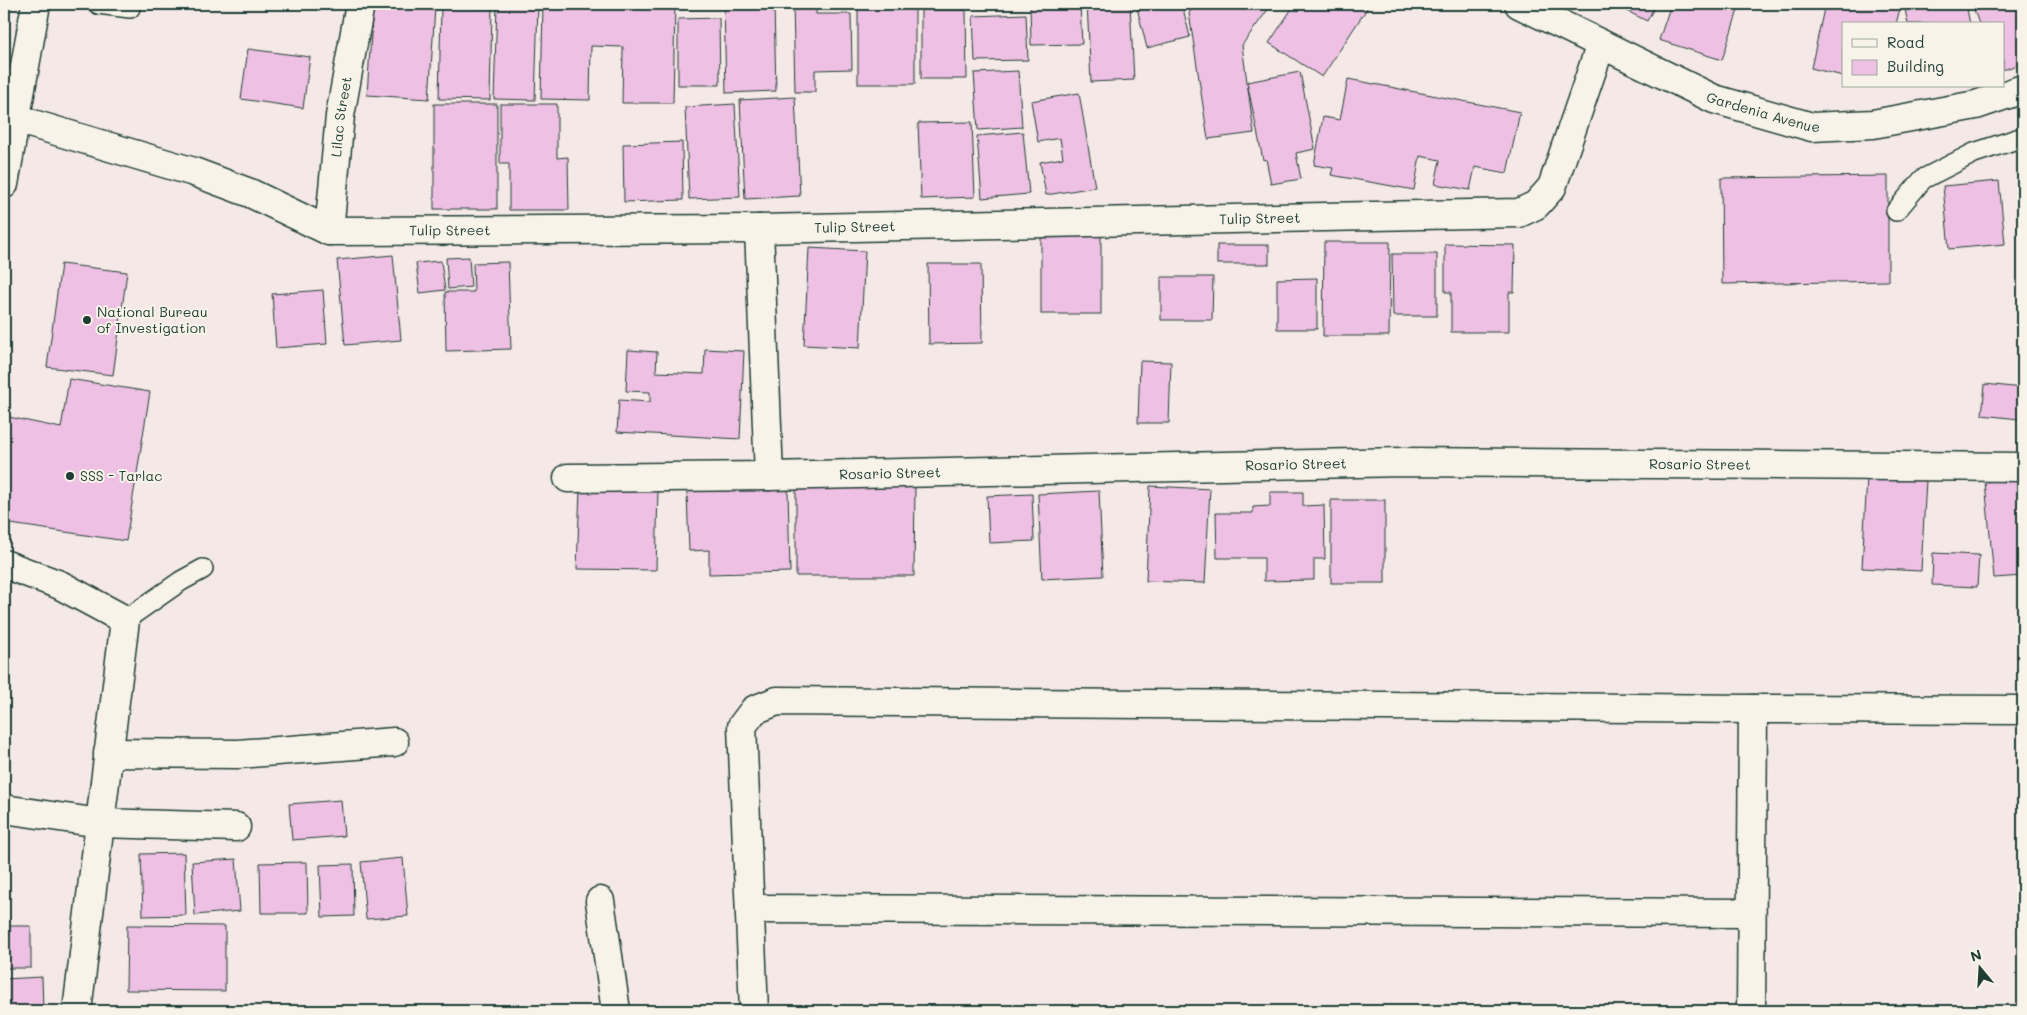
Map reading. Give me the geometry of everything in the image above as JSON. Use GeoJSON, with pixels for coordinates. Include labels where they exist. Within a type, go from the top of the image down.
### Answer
{"type":"FeatureCollection","features":[{"type":"Feature","properties":{"kind":"street"},"geometry":{"type":"LineString","coordinates":[[4,184],[36,4]]}},
{"type":"Feature","properties":{"kind":"street","name":"Lilac Street"},"geometry":{"type":"LineString","coordinates":[[329,231],[340,116],[360,4]]}},
{"type":"Feature","properties":{"kind":"street","name":"Gardenia Avenue"},"geometry":{"type":"LineString","coordinates":[[1519,4],[1714,99],[1812,127],[1873,124],[1976,105],[2023,89]]}},
{"type":"Feature","properties":{"kind":"street","name":"Tulip Street"},"geometry":{"type":"LineString","coordinates":[[16,119],[194,172],[250,193],[329,231],[759,229],[1519,213],[1536,205],[1552,187],[1600,44]]}},
{"type":"Feature","properties":{"kind":"street"},"geometry":{"type":"LineString","coordinates":[[759,229],[769,476]]}},
{"type":"Feature","properties":{"kind":"street","name":"Rosario Street"},"geometry":{"type":"LineString","coordinates":[[568,478],[769,476],[1403,462],[2023,467]]}},
{"type":"Feature","properties":{"kind":"street"},"geometry":{"type":"LineString","coordinates":[[4,564],[60,585],[125,620],[77,1011]]}},
{"type":"Feature","properties":{"kind":"street"},"geometry":{"type":"LineString","coordinates":[[754,1011],[742,726],[754,710],[777,701],[2023,710]]}},
{"type":"Feature","properties":{"kind":"street"},"geometry":{"type":"LineString","coordinates":[[1751,1011],[1750,914],[1753,709]]}},
{"type":"Feature","properties":{"kind":"street"},"geometry":{"type":"LineString","coordinates":[[108,753],[238,754],[394,742]]}},
{"type":"Feature","properties":{"kind":"street"},"geometry":{"type":"LineString","coordinates":[[4,809],[100,823],[236,827]]}},
{"type":"Feature","properties":{"kind":"street"},"geometry":{"type":"LineString","coordinates":[[600,901],[616,1011]]}},
{"type":"Feature","properties":{"kind":"street"},"geometry":{"type":"LineString","coordinates":[[750,909],[1750,914]]}},
{"type":"Feature","properties":{"kind":"lane"},"geometry":{"type":"LineString","coordinates":[[98,4],[130,8]]}},
{"type":"Feature","properties":{"kind":"lane"},"geometry":{"type":"LineString","coordinates":[[1896,211],[1923,179],[1974,153],[2023,137]]}},
{"type":"Feature","properties":{"kind":"lane"},"geometry":{"type":"LineString","coordinates":[[125,620],[180,581],[203,569]]}},
{"type":"Feature","properties":{"kind":"building"},"geometry":{"type":"Polygon","coordinates":[[[373,4],[435,7],[429,99],[367,95],[373,4]]]}},
{"type":"Feature","properties":{"kind":"building"},"geometry":{"type":"Polygon","coordinates":[[[497,4],[538,5],[535,100],[494,99],[497,4]]]}},
{"type":"Feature","properties":{"kind":"building"},"geometry":{"type":"Polygon","coordinates":[[[543,4],[675,6],[673,103],[622,103],[623,47],[591,46],[590,100],[541,99],[543,4]]]}},
{"type":"Feature","properties":{"kind":"building"},"geometry":{"type":"Polygon","coordinates":[[[724,4],[774,4],[776,91],[726,93],[724,4]]]}},
{"type":"Feature","properties":{"kind":"building"},"geometry":{"type":"Polygon","coordinates":[[[793,4],[816,4],[816,14],[851,14],[852,69],[815,70],[815,92],[795,92],[793,4]]]}},
{"type":"Feature","properties":{"kind":"building"},"geometry":{"type":"Polygon","coordinates":[[[858,4],[915,4],[915,84],[858,84],[858,4]]]}},
{"type":"Feature","properties":{"kind":"building"},"geometry":{"type":"Polygon","coordinates":[[[1030,4],[1080,4],[1082,44],[1031,45],[1030,4]]]}},
{"type":"Feature","properties":{"kind":"building"},"geometry":{"type":"Polygon","coordinates":[[[1087,4],[1130,4],[1134,80],[1091,82],[1087,4]]]}},
{"type":"Feature","properties":{"kind":"building"},"geometry":{"type":"Polygon","coordinates":[[[1136,4],[1182,4],[1190,37],[1147,48],[1136,4]]]}},
{"type":"Feature","properties":{"kind":"building"},"geometry":{"type":"Polygon","coordinates":[[[1196,4],[1272,4],[1242,45],[1254,133],[1208,139],[1189,13],[1196,4]]]}},
{"type":"Feature","properties":{"kind":"building"},"geometry":{"type":"Polygon","coordinates":[[[1295,4],[1370,4],[1322,77],[1269,43],[1295,4]]]}},
{"type":"Feature","properties":{"kind":"building"},"geometry":{"type":"Polygon","coordinates":[[[1613,4],[1656,4],[1647,21],[1613,4]]]}},
{"type":"Feature","properties":{"kind":"building"},"geometry":{"type":"Polygon","coordinates":[[[1671,4],[1740,4],[1722,60],[1659,40],[1671,4]]]}},
{"type":"Feature","properties":{"kind":"building"},"geometry":{"type":"Polygon","coordinates":[[[1825,4],[1901,4],[1896,22],[1842,22],[1842,76],[1811,68],[1825,4]]]}},
{"type":"Feature","properties":{"kind":"building"},"geometry":{"type":"Polygon","coordinates":[[[1904,4],[1966,4],[1970,22],[1908,22],[1904,4]]]}},
{"type":"Feature","properties":{"kind":"building"},"geometry":{"type":"Polygon","coordinates":[[[1972,4],[2023,4],[2023,63],[2004,70],[2004,22],[1978,22],[1972,4]]]}},
{"type":"Feature","properties":{"kind":"building"},"geometry":{"type":"Polygon","coordinates":[[[441,7],[492,8],[490,100],[439,99],[441,7]]]}},
{"type":"Feature","properties":{"kind":"building"},"geometry":{"type":"Polygon","coordinates":[[[921,10],[966,10],[967,79],[921,79],[921,10]]]}},
{"type":"Feature","properties":{"kind":"building"},"geometry":{"type":"Polygon","coordinates":[[[1026,14],[1028,60],[975,61],[973,16],[1026,14]]]}},
{"type":"Feature","properties":{"kind":"building"},"geometry":{"type":"Polygon","coordinates":[[[719,18],[720,85],[678,85],[678,19],[719,18]]]}},
{"type":"Feature","properties":{"kind":"building"},"geometry":{"type":"Polygon","coordinates":[[[248,49],[310,57],[303,108],[241,99],[248,49]]]}},
{"type":"Feature","properties":{"kind":"building"},"geometry":{"type":"Polygon","coordinates":[[[1018,71],[1022,127],[978,130],[974,73],[1018,71]]]}},
{"type":"Feature","properties":{"kind":"building"},"geometry":{"type":"Polygon","coordinates":[[[1300,72],[1315,149],[1296,153],[1301,179],[1271,184],[1266,159],[1263,160],[1247,82],[1300,72]]]}},
{"type":"Feature","properties":{"kind":"building"},"geometry":{"type":"Polygon","coordinates":[[[1348,79],[1520,112],[1507,173],[1475,167],[1470,190],[1435,184],[1440,160],[1420,156],[1414,190],[1331,175],[1333,168],[1314,165],[1323,117],[1340,120],[1348,79]]]}},
{"type":"Feature","properties":{"kind":"building"},"geometry":{"type":"Polygon","coordinates":[[[1079,93],[1095,187],[1046,195],[1040,162],[1063,158],[1060,138],[1038,142],[1031,101],[1079,93]]]}},
{"type":"Feature","properties":{"kind":"building"},"geometry":{"type":"Polygon","coordinates":[[[795,97],[800,196],[745,199],[740,100],[795,97]]]}},
{"type":"Feature","properties":{"kind":"building"},"geometry":{"type":"Polygon","coordinates":[[[434,104],[497,104],[497,209],[434,209],[434,104]]]}},
{"type":"Feature","properties":{"kind":"building"},"geometry":{"type":"Polygon","coordinates":[[[500,104],[557,104],[557,158],[568,157],[569,210],[509,210],[509,164],[500,164],[500,104]]]}},
{"type":"Feature","properties":{"kind":"building"},"geometry":{"type":"Polygon","coordinates":[[[735,104],[740,197],[689,199],[685,107],[735,104]]]}},
{"type":"Feature","properties":{"kind":"building"},"geometry":{"type":"Polygon","coordinates":[[[972,122],[975,197],[921,199],[918,123],[972,122]]]}},
{"type":"Feature","properties":{"kind":"building"},"geometry":{"type":"Polygon","coordinates":[[[1023,132],[1029,194],[982,198],[977,136],[1023,132]]]}},
{"type":"Feature","properties":{"kind":"building"},"geometry":{"type":"Polygon","coordinates":[[[682,142],[683,200],[624,202],[623,144],[682,142]]]}},
{"type":"Feature","properties":{"kind":"building"},"geometry":{"type":"Polygon","coordinates":[[[1888,176],[1888,281],[1722,284],[1721,178],[1888,176]]]}},
{"type":"Feature","properties":{"kind":"building"},"geometry":{"type":"Polygon","coordinates":[[[1999,181],[2005,244],[1949,249],[1943,186],[1999,181]]]}},
{"type":"Feature","properties":{"kind":"building"},"geometry":{"type":"Polygon","coordinates":[[[1041,236],[1101,236],[1101,314],[1041,314],[1041,236]]]}},
{"type":"Feature","properties":{"kind":"building"},"geometry":{"type":"Polygon","coordinates":[[[1324,242],[1390,242],[1389,336],[1323,336],[1324,242]]]}},
{"type":"Feature","properties":{"kind":"building"},"geometry":{"type":"Polygon","coordinates":[[[1445,244],[1515,245],[1514,292],[1509,292],[1509,332],[1451,332],[1451,292],[1445,292],[1445,244]]]}},
{"type":"Feature","properties":{"kind":"building"},"geometry":{"type":"Polygon","coordinates":[[[1217,245],[1269,245],[1269,264],[1217,264],[1217,245]]]}},
{"type":"Feature","properties":{"kind":"building"},"geometry":{"type":"Polygon","coordinates":[[[809,248],[865,251],[860,348],[804,345],[809,248]]]}},
{"type":"Feature","properties":{"kind":"building"},"geometry":{"type":"Polygon","coordinates":[[[1392,254],[1437,254],[1437,316],[1393,316],[1392,254]]]}},
{"type":"Feature","properties":{"kind":"building"},"geometry":{"type":"Polygon","coordinates":[[[393,255],[401,340],[345,345],[337,260],[393,255]]]}},
{"type":"Feature","properties":{"kind":"building"},"geometry":{"type":"Polygon","coordinates":[[[469,257],[471,287],[448,289],[446,258],[469,257]]]}},
{"type":"Feature","properties":{"kind":"building"},"geometry":{"type":"Polygon","coordinates":[[[441,261],[445,290],[420,293],[416,263],[441,261]]]}},
{"type":"Feature","properties":{"kind":"building"},"geometry":{"type":"Polygon","coordinates":[[[508,262],[511,349],[446,351],[445,292],[474,292],[473,263],[508,262]]]}},
{"type":"Feature","properties":{"kind":"building","name":"National Bureau of Investigation"},"geometry":{"type":"Polygon","coordinates":[[[61,264],[127,272],[113,375],[47,367],[61,264]]]}},
{"type":"Feature","properties":{"kind":"building"},"geometry":{"type":"Polygon","coordinates":[[[928,264],[981,264],[982,343],[929,344],[928,264]]]}},
{"type":"Feature","properties":{"kind":"building"},"geometry":{"type":"Polygon","coordinates":[[[1161,277],[1213,277],[1212,320],[1161,320],[1161,277]]]}},
{"type":"Feature","properties":{"kind":"building"},"geometry":{"type":"Polygon","coordinates":[[[1317,278],[1317,329],[1277,329],[1277,279],[1317,278]]]}},
{"type":"Feature","properties":{"kind":"building"},"geometry":{"type":"Polygon","coordinates":[[[323,290],[327,344],[276,348],[272,294],[323,290]]]}},
{"type":"Feature","properties":{"kind":"building"},"geometry":{"type":"Polygon","coordinates":[[[705,349],[744,351],[740,439],[617,432],[619,400],[650,402],[650,392],[626,391],[628,350],[657,352],[656,372],[704,374],[705,349]]]}},
{"type":"Feature","properties":{"kind":"building"},"geometry":{"type":"Polygon","coordinates":[[[1140,361],[1171,362],[1169,423],[1138,423],[1140,361]]]}},
{"type":"Feature","properties":{"kind":"building","name":"SSS - Tarlac"},"geometry":{"type":"Polygon","coordinates":[[[69,379],[150,392],[126,541],[4,523],[4,416],[61,428],[69,379]]]}},
{"type":"Feature","properties":{"kind":"building"},"geometry":{"type":"Polygon","coordinates":[[[1985,384],[2022,388],[2019,419],[1982,415],[1985,384]]]}},
{"type":"Feature","properties":{"kind":"building"},"geometry":{"type":"Polygon","coordinates":[[[1867,477],[1926,480],[1921,571],[1862,568],[1867,477]]]}},
{"type":"Feature","properties":{"kind":"building"},"geometry":{"type":"Polygon","coordinates":[[[2023,479],[2023,576],[1994,578],[1985,482],[2023,479]]]}},
{"type":"Feature","properties":{"kind":"building"},"geometry":{"type":"Polygon","coordinates":[[[915,486],[914,576],[796,576],[796,487],[915,486]]]}},
{"type":"Feature","properties":{"kind":"building"},"geometry":{"type":"Polygon","coordinates":[[[1150,486],[1210,489],[1205,583],[1146,581],[1150,486]]]}},
{"type":"Feature","properties":{"kind":"building"},"geometry":{"type":"Polygon","coordinates":[[[580,488],[658,490],[656,570],[577,569],[580,488]]]}},
{"type":"Feature","properties":{"kind":"building"},"geometry":{"type":"Polygon","coordinates":[[[788,488],[790,572],[709,574],[709,550],[689,551],[687,491],[788,488]]]}},
{"type":"Feature","properties":{"kind":"building"},"geometry":{"type":"Polygon","coordinates":[[[1099,491],[1103,576],[1042,579],[1038,494],[1099,491]]]}},
{"type":"Feature","properties":{"kind":"building"},"geometry":{"type":"Polygon","coordinates":[[[1270,492],[1303,492],[1303,506],[1324,505],[1325,559],[1314,559],[1314,580],[1264,581],[1264,558],[1217,558],[1216,513],[1253,513],[1253,507],[1270,506],[1270,492]]]}},
{"type":"Feature","properties":{"kind":"building"},"geometry":{"type":"Polygon","coordinates":[[[1032,494],[1034,541],[989,543],[987,496],[1032,494]]]}},
{"type":"Feature","properties":{"kind":"building"},"geometry":{"type":"Polygon","coordinates":[[[1331,500],[1385,500],[1385,583],[1331,583],[1331,500]]]}},
{"type":"Feature","properties":{"kind":"building"},"geometry":{"type":"Polygon","coordinates":[[[1933,553],[1979,555],[1977,587],[1932,585],[1933,553]]]}},
{"type":"Feature","properties":{"kind":"building"},"geometry":{"type":"Polygon","coordinates":[[[341,800],[344,836],[292,840],[289,804],[341,800]]]}},
{"type":"Feature","properties":{"kind":"building"},"geometry":{"type":"Polygon","coordinates":[[[184,853],[186,915],[143,916],[141,854],[184,853]]]}},
{"type":"Feature","properties":{"kind":"building"},"geometry":{"type":"Polygon","coordinates":[[[403,858],[408,916],[366,919],[361,862],[403,858]]]}},
{"type":"Feature","properties":{"kind":"building"},"geometry":{"type":"Polygon","coordinates":[[[236,859],[240,911],[195,915],[192,862],[236,859]]]}},
{"type":"Feature","properties":{"kind":"building"},"geometry":{"type":"Polygon","coordinates":[[[307,862],[308,913],[261,913],[260,863],[307,862]]]}},
{"type":"Feature","properties":{"kind":"building"},"geometry":{"type":"Polygon","coordinates":[[[353,864],[354,916],[322,917],[320,865],[353,864]]]}},
{"type":"Feature","properties":{"kind":"building"},"geometry":{"type":"Polygon","coordinates":[[[127,925],[225,926],[225,991],[126,990],[127,925]]]}},
{"type":"Feature","properties":{"kind":"building"},"geometry":{"type":"Polygon","coordinates":[[[4,926],[31,926],[31,968],[4,968],[4,926]]]}},
{"type":"Feature","properties":{"kind":"building"},"geometry":{"type":"Polygon","coordinates":[[[42,977],[43,1011],[5,1011],[4,979],[42,977]]]}},
{"type":"Feature","properties":{"kind":"place","name":"National Bureau of Investigation"},"geometry":{"type":"Point","coordinates":[87,320]}},
{"type":"Feature","properties":{"kind":"place","name":"SSS - Tarlac"},"geometry":{"type":"Point","coordinates":[70,476]}}]}
